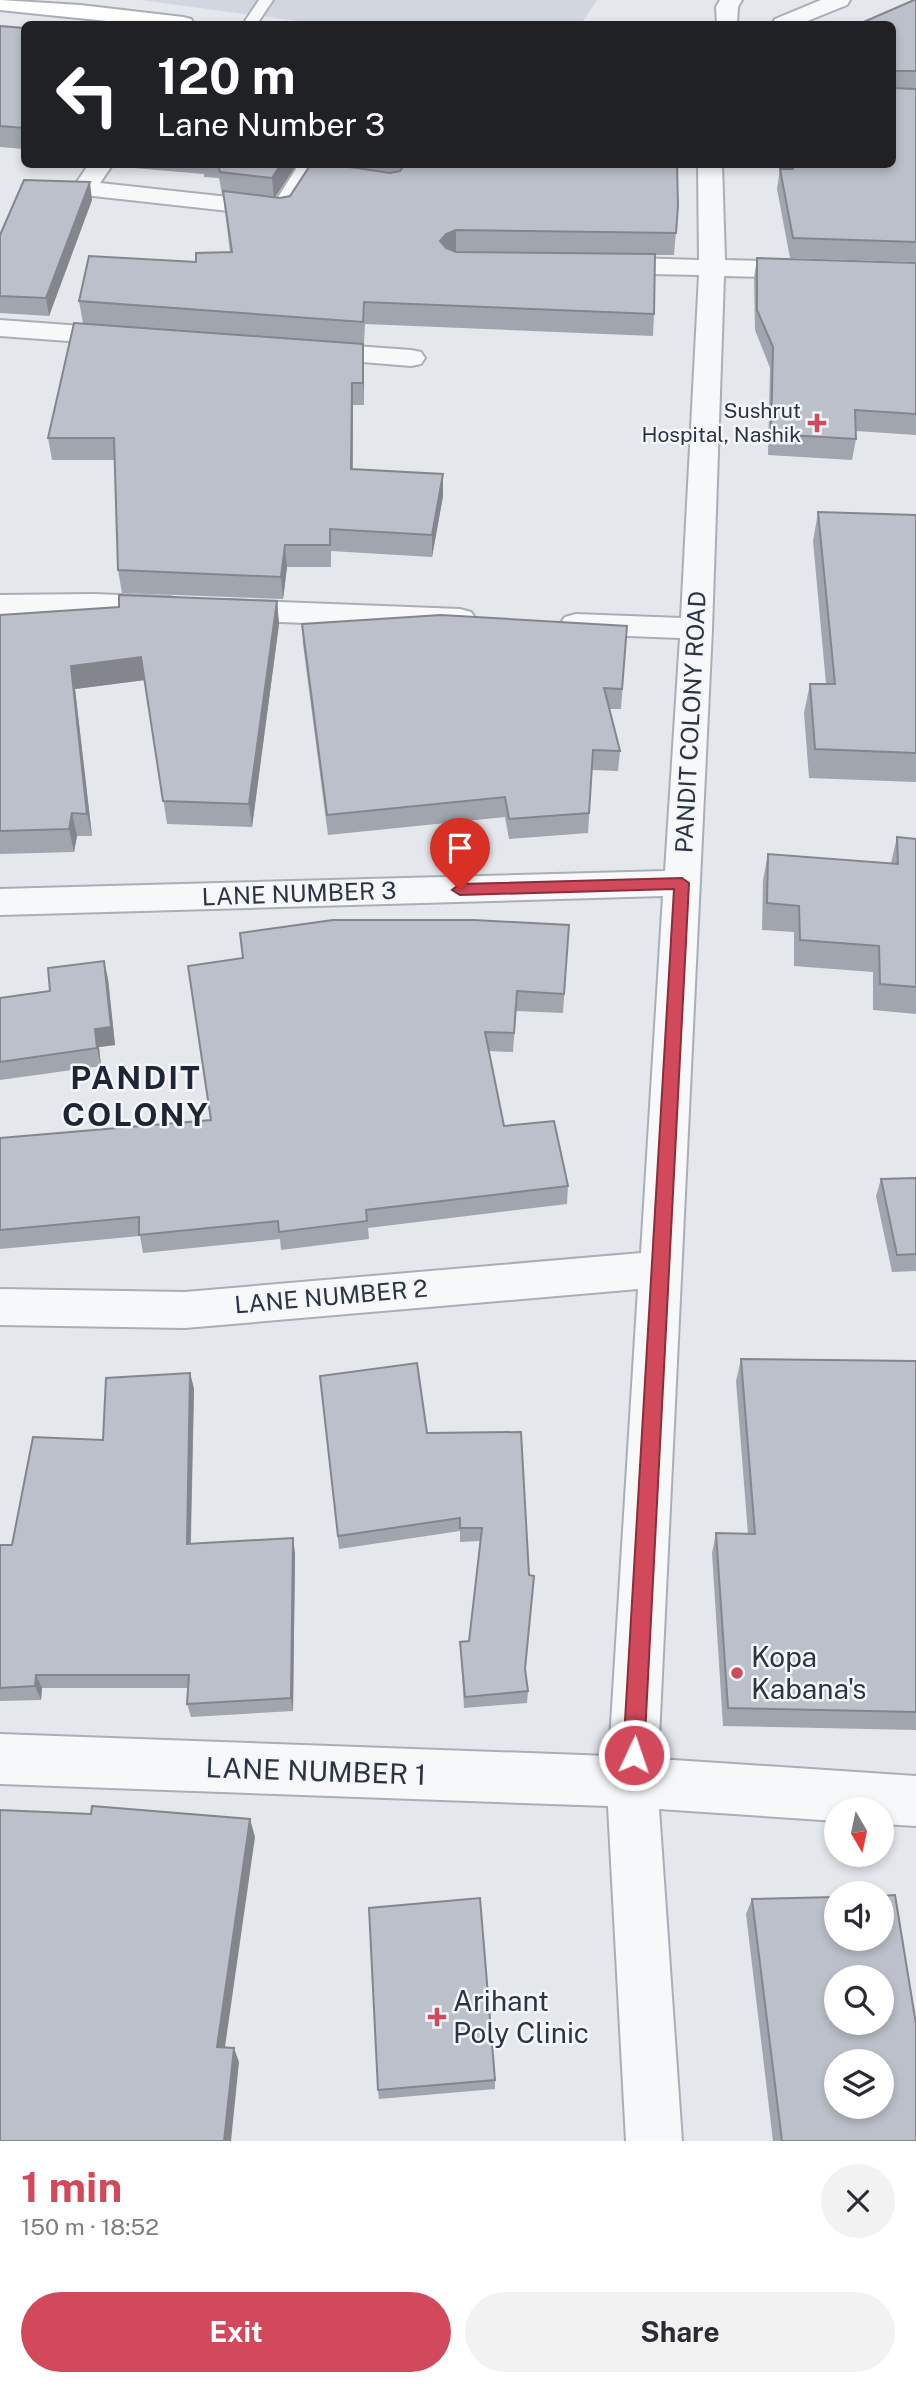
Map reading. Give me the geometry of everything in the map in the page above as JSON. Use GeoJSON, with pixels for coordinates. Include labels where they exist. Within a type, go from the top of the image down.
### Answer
{"type":"FeatureCollection","features":[{"type":"Feature","properties":{"kind":"main road"},"geometry":{"type":"LineString","coordinates":[[30,0],[80,11]]}},
{"type":"Feature","properties":{"kind":"main road"},"geometry":{"type":"LineString","coordinates":[[0,4],[159,21]]}},
{"type":"Feature","properties":{"kind":"street"},"geometry":{"type":"LineString","coordinates":[[727,21],[727,7],[731,0]]}},
{"type":"Feature","properties":{"kind":"street"},"geometry":{"type":"LineString","coordinates":[[790,21],[839,0]]}},
{"type":"Feature","properties":{"kind":"street"},"geometry":{"type":"LineString","coordinates":[[98,168],[84,189],[282,210],[315,171]]}},
{"type":"Feature","properties":{"kind":"street","name":"PANDIT COLONY ROAD"},"geometry":{"type":"LineString","coordinates":[[654,2141],[632,1782],[696,629],[712,266],[710,168]]}},
{"type":"Feature","properties":{"kind":"street"},"geometry":{"type":"LineString","coordinates":[[577,265],[712,266],[916,273]]}},
{"type":"Feature","properties":{"kind":"street"},"geometry":{"type":"LineString","coordinates":[[0,328],[151,339]]}},
{"type":"Feature","properties":{"kind":"street"},"geometry":{"type":"LineString","coordinates":[[288,349],[411,358]]}},
{"type":"Feature","properties":{"kind":"street"},"geometry":{"type":"LineString","coordinates":[[0,605],[94,604],[491,621]]}},
{"type":"Feature","properties":{"kind":"street"},"geometry":{"type":"LineString","coordinates":[[546,623],[696,629]]}},
{"type":"Feature","properties":{"kind":"street","name":"LANE NUMBER 3"},"geometry":{"type":"LineString","coordinates":[[0,902],[682,883]]}},
{"type":"Feature","properties":{"kind":"street","name":"LANE NUMBER 2"},"geometry":{"type":"LineString","coordinates":[[0,1307],[185,1310],[661,1269]]}},
{"type":"Feature","properties":{"kind":"street","name":"LANE NUMBER 1"},"geometry":{"type":"LineString","coordinates":[[0,1759],[632,1782]]}},
{"type":"Feature","properties":{"kind":"street"},"geometry":{"type":"LineString","coordinates":[[632,1782],[916,1801]]}},
{"type":"Feature","properties":{"kind":"lane"},"geometry":{"type":"LineString","coordinates":[[252,21],[266,0]]}},
{"type":"Feature","properties":{"kind":"shaded area"},"geometry":{"type":"Polygon","coordinates":[[[140,0],[597,0],[583,21],[298,21],[140,0]]]}},
{"type":"Feature","properties":{"kind":"building"},"geometry":{"type":"Polygon","coordinates":[[[916,0],[916,71],[896,71],[896,21],[866,21],[916,0]]]}},
{"type":"Feature","properties":{"kind":"building"},"geometry":{"type":"Polygon","coordinates":[[[0,26],[21,28],[21,128],[0,126],[0,26]]]}},
{"type":"Feature","properties":{"kind":"building"},"geometry":{"type":"Polygon","coordinates":[[[896,88],[916,89],[916,242],[793,238],[780,169],[896,168],[896,88]]]}},
{"type":"Feature","properties":{"kind":"building"},"geometry":{"type":"Polygon","coordinates":[[[219,168],[278,168],[272,178],[220,172],[219,168]]]}},
{"type":"Feature","properties":{"kind":"building"},"geometry":{"type":"Polygon","coordinates":[[[308,168],[356,168],[390,173],[402,168],[677,168],[678,206],[676,233],[456,230],[446,234],[440,241],[446,248],[456,252],[655,254],[654,314],[364,302],[363,322],[79,301],[89,256],[196,262],[196,253],[232,252],[223,191],[280,198],[290,196],[308,168]]]}},
{"type":"Feature","properties":{"kind":"building"},"geometry":{"type":"Polygon","coordinates":[[[24,180],[90,182],[46,298],[0,296],[0,235],[24,180]]]}},
{"type":"Feature","properties":{"kind":"building"},"geometry":{"type":"Polygon","coordinates":[[[757,258],[916,263],[916,414],[855,410],[856,439],[771,434],[773,347],[757,310],[757,258]]]}},
{"type":"Feature","properties":{"kind":"building"},"geometry":{"type":"Polygon","coordinates":[[[74,323],[363,344],[363,383],[352,383],[351,469],[443,474],[432,535],[330,529],[330,545],[285,545],[281,577],[118,570],[114,438],[48,438],[74,323]]]}},
{"type":"Feature","properties":{"kind":"building"},"geometry":{"type":"Polygon","coordinates":[[[818,512],[916,515],[916,753],[815,749],[810,684],[835,684],[818,512]]]}},
{"type":"Feature","properties":{"kind":"building"},"geometry":{"type":"Polygon","coordinates":[[[119,595],[277,601],[249,804],[163,801],[141,657],[71,666],[87,814],[72,813],[69,829],[0,831],[0,615],[119,607],[119,595]]]}},
{"type":"Feature","properties":{"kind":"building"},"geometry":{"type":"Polygon","coordinates":[[[441,615],[627,626],[622,689],[604,688],[620,751],[593,750],[589,813],[509,819],[505,797],[327,815],[302,624],[441,615]]]}},
{"type":"Feature","properties":{"kind":"building"},"geometry":{"type":"Polygon","coordinates":[[[897,837],[916,839],[916,987],[880,984],[879,946],[800,940],[799,906],[767,903],[768,854],[898,864],[897,837]]]}},
{"type":"Feature","properties":{"kind":"building"},"geometry":{"type":"Polygon","coordinates":[[[333,920],[474,920],[569,925],[564,994],[517,991],[514,1033],[485,1032],[504,1126],[554,1121],[568,1186],[366,1210],[367,1221],[279,1232],[278,1221],[139,1235],[139,1217],[0,1230],[0,1138],[211,1120],[188,966],[243,958],[240,933],[333,920]]]}},
{"type":"Feature","properties":{"kind":"building"},"geometry":{"type":"Polygon","coordinates":[[[104,961],[111,1027],[95,1029],[97,1048],[0,1062],[0,998],[50,991],[48,968],[104,961]]]}},
{"type":"Feature","properties":{"kind":"building"},"geometry":{"type":"Polygon","coordinates":[[[916,1178],[916,1254],[897,1255],[881,1179],[916,1178]]]}},
{"type":"Feature","properties":{"kind":"building"},"geometry":{"type":"Polygon","coordinates":[[[741,1359],[916,1361],[916,1712],[728,1708],[716,1533],[755,1534],[741,1359]]]}},
{"type":"Feature","properties":{"kind":"building"},"geometry":{"type":"Polygon","coordinates":[[[417,1363],[427,1433],[521,1432],[529,1575],[534,1576],[525,1669],[528,1691],[465,1697],[460,1642],[469,1641],[482,1528],[460,1528],[460,1518],[338,1536],[320,1376],[417,1363]]]}},
{"type":"Feature","properties":{"kind":"building"},"geometry":{"type":"Polygon","coordinates":[[[190,1373],[187,1544],[293,1538],[291,1698],[187,1704],[189,1675],[36,1675],[35,1686],[0,1688],[0,1545],[12,1545],[33,1437],[103,1440],[106,1378],[190,1373]]]}},
{"type":"Feature","properties":{"kind":"building"},"geometry":{"type":"Polygon","coordinates":[[[92,1806],[250,1819],[217,2047],[234,2048],[224,2141],[0,2141],[0,1810],[91,1814],[92,1806]]]}},
{"type":"Feature","properties":{"kind":"building"},"geometry":{"type":"Polygon","coordinates":[[[895,1895],[916,2024],[916,2141],[782,2141],[752,1899],[824,1897],[824,1951],[894,1951],[895,1895]]]}},
{"type":"Feature","properties":{"kind":"building"},"geometry":{"type":"Polygon","coordinates":[[[480,1898],[495,2080],[378,2090],[369,1908],[480,1898]]]}},
{"type":"Feature","properties":{"kind":"place","name":"Sushrut Hospital, Nashik"},"geometry":{"type":"Point","coordinates":[817,423]}},
{"type":"Feature","properties":{"kind":"place","name":"Kopa Kabana's"},"geometry":{"type":"Point","coordinates":[737,1673]}},
{"type":"Feature","properties":{"kind":"place","name":"Arihant Poly Clinic"},"geometry":{"type":"Point","coordinates":[437,2017]}},
{"type":"Feature","properties":{"kind":"district","name":"PANDIT COLONY"},"geometry":{"type":"Point","coordinates":[136,1096]}},
{"type":"Feature","properties":{"kind":"route"},"geometry":{"type":"LineString","coordinates":[[460,890],[682,883],[634,1755]]}}]}
